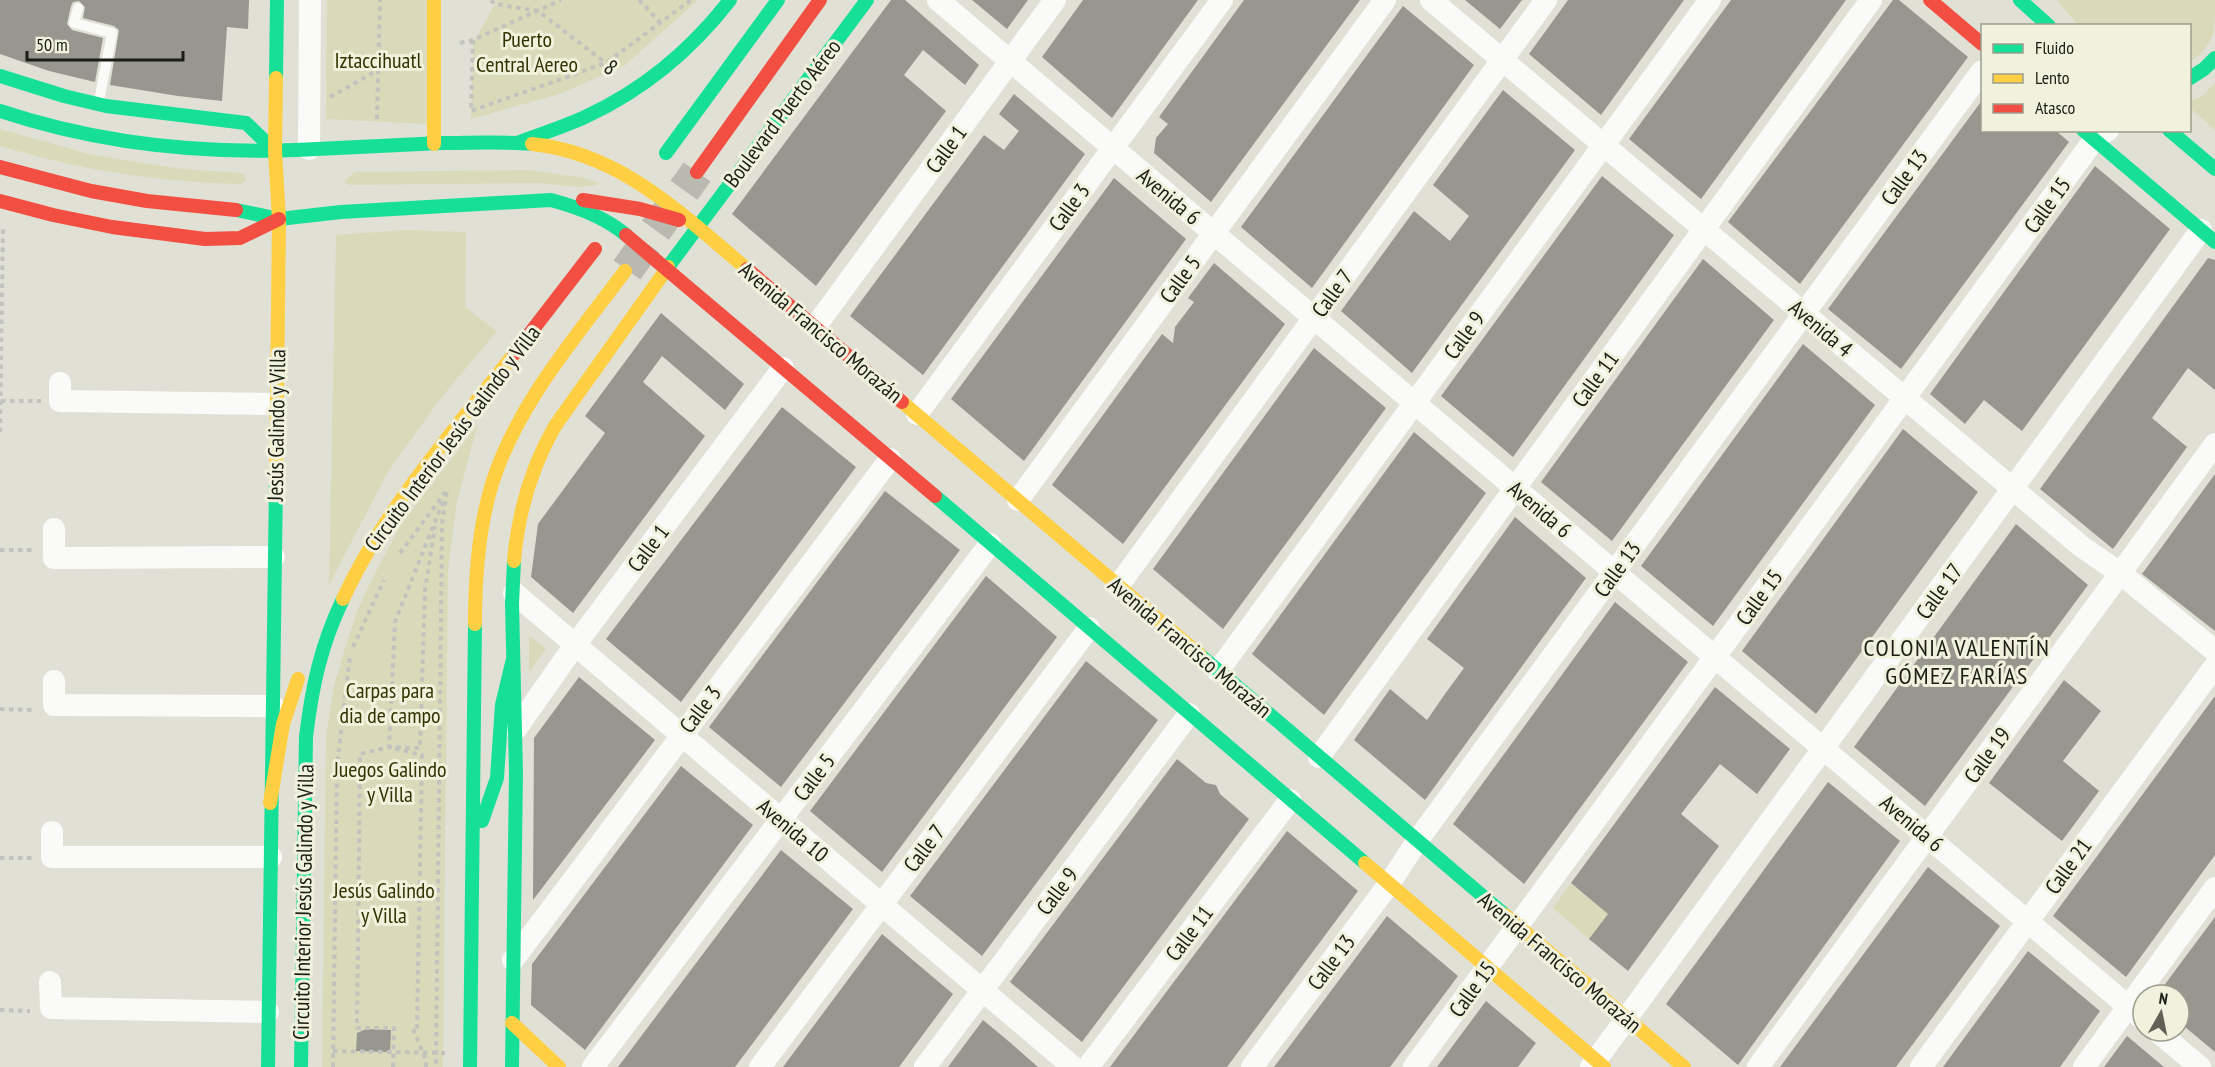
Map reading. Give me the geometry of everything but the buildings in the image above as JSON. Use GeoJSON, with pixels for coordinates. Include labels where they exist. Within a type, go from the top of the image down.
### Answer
{"type":"FeatureCollection","features":[{"type":"Feature","properties":{"kind":"main road","name":"Jesús Galindo y Villa"},"geometry":{"type":"LineString","coordinates":[[268,1067],[279,219],[275,151],[277,0]]}},
{"type":"Feature","properties":{"kind":"main road"},"geometry":{"type":"LineString","coordinates":[[0,111],[75,131],[140,144],[198,149],[275,151],[378,145],[518,143],[586,116],[637,87],[667,65],[700,35],[730,0]]}},
{"type":"Feature","properties":{"kind":"main road"},"geometry":{"type":"LineString","coordinates":[[666,153],[778,0]]}},
{"type":"Feature","properties":{"kind":"main road"},"geometry":{"type":"LineString","coordinates":[[697,172],[820,0]]}},
{"type":"Feature","properties":{"kind":"main road","name":"Boulevard Puerto Aéreo"},"geometry":{"type":"LineString","coordinates":[[689,222],[867,0]]}},
{"type":"Feature","properties":{"kind":"main road"},"geometry":{"type":"LineString","coordinates":[[1930,0],[1981,42]]}},
{"type":"Feature","properties":{"kind":"main road"},"geometry":{"type":"LineString","coordinates":[[434,144],[435,50],[439,2]]}},
{"type":"Feature","properties":{"kind":"main road"},"geometry":{"type":"LineString","coordinates":[[2027,9],[2046,24]]}},
{"type":"Feature","properties":{"kind":"main road"},"geometry":{"type":"LineString","coordinates":[[2191,77],[2215,58]]}},
{"type":"Feature","properties":{"kind":"main road"},"geometry":{"type":"LineString","coordinates":[[0,76],[98,104],[146,112],[246,123],[275,151]]}},
{"type":"Feature","properties":{"kind":"main road"},"geometry":{"type":"LineString","coordinates":[[2171,132],[2215,169]]}},
{"type":"Feature","properties":{"kind":"main road"},"geometry":{"type":"LineString","coordinates":[[2095,134],[2208,236]]}},
{"type":"Feature","properties":{"kind":"main road","name":"Avenida Francisco Morazán"},"geometry":{"type":"LineString","coordinates":[[518,143],[559,148],[583,154],[628,175],[648,188],[815,327],[1684,1067]]}},
{"type":"Feature","properties":{"kind":"main road"},"geometry":{"type":"LineString","coordinates":[[0,167],[91,191],[147,201],[227,208],[279,219],[341,212],[551,200],[608,203],[689,222],[555,426],[542,449],[522,505],[517,536],[514,592],[513,659],[516,729],[512,1067]]}},
{"type":"Feature","properties":{"kind":"main road"},"geometry":{"type":"LineString","coordinates":[[551,200],[598,217],[617,227],[662,264],[1488,968],[1597,1065]]}},
{"type":"Feature","properties":{"kind":"main road"},"geometry":{"type":"LineString","coordinates":[[2,202],[112,227],[205,239],[240,238],[279,219]]}},
{"type":"Feature","properties":{"kind":"main road","name":"Circuito Interior Jesús Galindo y Villa"},"geometry":{"type":"LineString","coordinates":[[301,1067],[306,737],[312,687],[322,648],[341,601],[366,552],[395,507],[595,249]]}},
{"type":"Feature","properties":{"kind":"main road","name":"Circuito Interior Jesús Galindo y Villa"},"geometry":{"type":"LineString","coordinates":[[470,1067],[476,574],[483,517],[493,481],[508,444],[530,404],[626,271]]}},
{"type":"Feature","properties":{"kind":"main road"},"geometry":{"type":"LineString","coordinates":[[270,803],[283,727],[292,691],[341,601]]}},
{"type":"Feature","properties":{"kind":"main road"},"geometry":{"type":"LineString","coordinates":[[472,849],[497,778],[502,705],[513,659]]}},
{"type":"Feature","properties":{"kind":"main road"},"geometry":{"type":"LineString","coordinates":[[512,1023],[559,1067]]}},
{"type":"Feature","properties":{"kind":"main road"},"geometry":{"type":"LineString","coordinates":[[512,1046],[526,1060]]}},
{"type":"Feature","properties":{"kind":"street"},"geometry":{"type":"LineString","coordinates":[[309,149],[310,0]]}},
{"type":"Feature","properties":{"kind":"street","name":"Avenida 6"},"geometry":{"type":"LineString","coordinates":[[938,0],[2131,1009]]}},
{"type":"Feature","properties":{"kind":"street","name":"Calle 1"},"geometry":{"type":"LineString","coordinates":[[815,327],[1055,0]]}},
{"type":"Feature","properties":{"kind":"street","name":"Calle 3"},"geometry":{"type":"LineString","coordinates":[[917,414],[1222,0]]}},
{"type":"Feature","properties":{"kind":"street","name":"Calle 5"},"geometry":{"type":"LineString","coordinates":[[1018,500],[1385,0]]}},
{"type":"Feature","properties":{"kind":"street","name":"Avenida 4"},"geometry":{"type":"LineString","coordinates":[[1431,0],[2082,547],[2126,564],[2215,651]]}},
{"type":"Feature","properties":{"kind":"street","name":"Calle 7"},"geometry":{"type":"LineString","coordinates":[[1118,586],[1546,0]]}},
{"type":"Feature","properties":{"kind":"street","name":"Calle 9"},"geometry":{"type":"LineString","coordinates":[[1218,671],[1710,0]]}},
{"type":"Feature","properties":{"kind":"street","name":"Calle 11"},"geometry":{"type":"LineString","coordinates":[[1319,757],[1871,0]]}},
{"type":"Feature","properties":{"kind":"street","name":"Calle 13"},"geometry":{"type":"LineString","coordinates":[[1252,1067],[1389,884],[1417,841],[1981,74]]}},
{"type":"Feature","properties":{"kind":"street","name":"Calle 15"},"geometry":{"type":"LineString","coordinates":[[1414,1067],[1905,399],[2095,134]]}},
{"type":"Feature","properties":{"kind":"street","name":"Calle 17"},"geometry":{"type":"LineString","coordinates":[[1597,1065],[1627,1019],[2012,489],[2208,236]]}},
{"type":"Feature","properties":{"kind":"street","name":"Calle 1"},"geometry":{"type":"LineString","coordinates":[[516,729],[575,645],[783,368]]}},
{"type":"Feature","properties":{"kind":"street"},"geometry":{"type":"LineString","coordinates":[[60,392],[276,404]]}},
{"type":"Feature","properties":{"kind":"street","name":"Calle 19"},"geometry":{"type":"LineString","coordinates":[[1758,1067],[2215,444]]}},
{"type":"Feature","properties":{"kind":"street","name":"Calle 3"},"geometry":{"type":"LineString","coordinates":[[513,960],[890,459]]}},
{"type":"Feature","properties":{"kind":"street"},"geometry":{"type":"LineString","coordinates":[[54,539],[54,558],[274,557]]}},
{"type":"Feature","properties":{"kind":"street","name":"Calle 5"},"geometry":{"type":"LineString","coordinates":[[594,1067],[990,544]]}},
{"type":"Feature","properties":{"kind":"street","name":"Avenida 10"},"geometry":{"type":"LineString","coordinates":[[514,592],[1073,1067]]}},
{"type":"Feature","properties":{"kind":"street","name":"Calle 7"},"geometry":{"type":"LineString","coordinates":[[760,1067],[1089,628]]}},
{"type":"Feature","properties":{"kind":"street","name":"Calle 21"},"geometry":{"type":"LineString","coordinates":[[1921,1067],[2215,666]]}},
{"type":"Feature","properties":{"kind":"street"},"geometry":{"type":"LineString","coordinates":[[54,681],[54,705],[273,706]]}},
{"type":"Feature","properties":{"kind":"street","name":"Calle 9"},"geometry":{"type":"LineString","coordinates":[[925,1067],[1189,714]]}},
{"type":"Feature","properties":{"kind":"street","name":"Calle 11"},"geometry":{"type":"LineString","coordinates":[[1088,1067],[1290,800]]}},
{"type":"Feature","properties":{"kind":"street"},"geometry":{"type":"LineString","coordinates":[[52,832],[52,857],[271,857]]}},
{"type":"Feature","properties":{"kind":"street"},"geometry":{"type":"LineString","coordinates":[[2155,983],[2215,888]]}},
{"type":"Feature","properties":{"kind":"street"},"geometry":{"type":"LineString","coordinates":[[50,982],[51,1008],[268,1012]]}},
{"type":"Feature","properties":{"kind":"street"},"geometry":{"type":"LineString","coordinates":[[2084,1067],[2131,1018]]}},
{"type":"Feature","properties":{"kind":"street"},"geometry":{"type":"LineString","coordinates":[[2171,1043],[2200,1067]]}},
{"type":"Feature","properties":{"kind":"lane"},"geometry":{"type":"LineString","coordinates":[[78,8],[74,24],[112,33],[98,104]]}},
{"type":"Feature","properties":{"kind":"path"},"geometry":{"type":"LineString","coordinates":[[378,145],[380,0]]}},
{"type":"Feature","properties":{"kind":"path","name":"8"},"geometry":{"type":"LineString","coordinates":[[491,0],[495,4],[538,10],[637,87]]}},
{"type":"Feature","properties":{"kind":"path"},"geometry":{"type":"LineString","coordinates":[[309,106],[334,95],[378,70],[435,50],[473,40],[561,0]]}},
{"type":"Feature","properties":{"kind":"path"},"geometry":{"type":"LineString","coordinates":[[639,0],[661,23]]}},
{"type":"Feature","properties":{"kind":"path"},"geometry":{"type":"LineString","coordinates":[[473,40],[471,111],[606,63],[691,0]]}},
{"type":"Feature","properties":{"kind":"path"},"geometry":{"type":"LineString","coordinates":[[0,432],[2,202]]}},
{"type":"Feature","properties":{"kind":"path"},"geometry":{"type":"LineString","coordinates":[[1,401],[60,392]]}},
{"type":"Feature","properties":{"kind":"path"},"geometry":{"type":"LineString","coordinates":[[388,747],[395,622],[447,490]]}},
{"type":"Feature","properties":{"kind":"path"},"geometry":{"type":"LineString","coordinates":[[399,555],[447,490]]}},
{"type":"Feature","properties":{"kind":"path"},"geometry":{"type":"LineString","coordinates":[[436,1067],[442,524],[447,490]]}},
{"type":"Feature","properties":{"kind":"path"},"geometry":{"type":"LineString","coordinates":[[393,1067],[394,1028],[357,1028],[360,754],[388,747],[420,748],[425,590],[437,517]]}},
{"type":"Feature","properties":{"kind":"path"},"geometry":{"type":"LineString","coordinates":[[0,550],[54,539]]}},
{"type":"Feature","properties":{"kind":"path"},"geometry":{"type":"LineString","coordinates":[[333,1067],[337,765],[350,654],[387,574]]}},
{"type":"Feature","properties":{"kind":"path"},"geometry":{"type":"LineString","coordinates":[[0,710],[50,710],[54,705]]}},
{"type":"Feature","properties":{"kind":"path"},"geometry":{"type":"LineString","coordinates":[[388,747],[422,755],[417,1029],[413,1029],[426,1060],[426,1067]]}},
{"type":"Feature","properties":{"kind":"path"},"geometry":{"type":"LineString","coordinates":[[0,858],[52,857]]}},
{"type":"Feature","properties":{"kind":"path"},"geometry":{"type":"LineString","coordinates":[[0,1010],[46,1012],[51,1008]]}},
{"type":"Feature","properties":{"kind":"path"},"geometry":{"type":"LineString","coordinates":[[329,1051],[456,1053]]}},
{"type":"Feature","properties":{"kind":"green space","name":"Iztaccihuatl"},"geometry":{"type":"Polygon","coordinates":[[[327,0],[429,0],[428,124],[326,119],[327,0]]]}},
{"type":"Feature","properties":{"kind":"green space","name":"Puerto Central Aereo"},"geometry":{"type":"Polygon","coordinates":[[[497,0],[698,0],[624,66],[559,94],[471,119],[473,44],[497,0]]]}},
{"type":"Feature","properties":{"kind":"green space"},"geometry":{"type":"Polygon","coordinates":[[[2057,0],[2215,0],[2212,37],[2198,56],[2191,61],[2191,24],[2077,24],[2057,0]]]}},
{"type":"Feature","properties":{"kind":"green space"},"geometry":{"type":"Polygon","coordinates":[[[2215,83],[2215,130],[2191,109],[2191,101],[2201,97],[2215,83]]]}},
{"type":"Feature","properties":{"kind":"green space"},"geometry":{"type":"Polygon","coordinates":[[[0,129],[93,155],[182,169],[241,173],[245,175],[246,181],[240,184],[179,181],[59,162],[0,146],[0,129]]]}},
{"type":"Feature","properties":{"kind":"green space"},"geometry":{"type":"Polygon","coordinates":[[[530,170],[585,178],[598,185],[579,187],[538,183],[350,185],[345,183],[345,180],[355,172],[530,170]]]}},
{"type":"Feature","properties":{"kind":"green space"},"geometry":{"type":"Polygon","coordinates":[[[405,230],[466,232],[465,307],[497,331],[441,398],[389,470],[329,585],[336,235],[405,230]]]}},
{"type":"Feature","properties":{"kind":"green space","name":"Jesús Galindo y Villa"},"geometry":{"type":"Polygon","coordinates":[[[478,424],[457,501],[448,569],[443,1067],[322,1067],[326,738],[333,690],[357,611],[400,526],[478,424]]]}},
{"type":"Feature","properties":{"kind":"green space"},"geometry":{"type":"Polygon","coordinates":[[[529,635],[546,649],[529,672],[529,635]]]}},
{"type":"Feature","properties":{"kind":"green space"},"geometry":{"type":"Polygon","coordinates":[[[1571,883],[1608,914],[1589,939],[1553,908],[1571,883]]]}},
{"type":"Feature","properties":{"kind":"tunnel"},"geometry":{"type":"LineString","coordinates":[[627,270],[697,172]]}},
{"type":"Feature","properties":{"kind":"traffic: fast"},"geometry":{"type":"LineString","coordinates":[[276,78],[277,0]]}},
{"type":"Feature","properties":{"kind":"traffic: fast"},"geometry":{"type":"LineString","coordinates":[[517,143],[578,120],[628,94],[683,51],[730,0]]}},
{"type":"Feature","properties":{"kind":"traffic: fast"},"geometry":{"type":"LineString","coordinates":[[666,153],[778,0]]}},
{"type":"Feature","properties":{"kind":"traffic: fast"},"geometry":{"type":"LineString","coordinates":[[668,267],[867,0]]}},
{"type":"Feature","properties":{"kind":"traffic: fast"},"geometry":{"type":"LineString","coordinates":[[2020,0],[2047,24]]}},
{"type":"Feature","properties":{"kind":"traffic: fast"},"geometry":{"type":"LineString","coordinates":[[2191,77],[2215,58]]}},
{"type":"Feature","properties":{"kind":"traffic: fast"},"geometry":{"type":"LineString","coordinates":[[0,76],[64,96],[106,106],[246,123],[275,151]]}},
{"type":"Feature","properties":{"kind":"traffic: fast"},"geometry":{"type":"LineString","coordinates":[[0,111],[73,131],[183,148],[258,151],[441,143],[532,144]]}},
{"type":"Feature","properties":{"kind":"traffic: fast"},"geometry":{"type":"LineString","coordinates":[[2085,132],[2215,242]]}},
{"type":"Feature","properties":{"kind":"traffic: fast"},"geometry":{"type":"LineString","coordinates":[[2171,132],[2215,169]]}},
{"type":"Feature","properties":{"kind":"traffic: fast"},"geometry":{"type":"LineString","coordinates":[[236,210],[279,219],[341,212],[551,200],[590,213],[626,235]]}},
{"type":"Feature","properties":{"kind":"traffic: fast"},"geometry":{"type":"LineString","coordinates":[[268,1067],[276,481]]}},
{"type":"Feature","properties":{"kind":"traffic: fast"},"geometry":{"type":"LineString","coordinates":[[935,496],[1365,863]]}},
{"type":"Feature","properties":{"kind":"traffic: fast"},"geometry":{"type":"LineString","coordinates":[[512,1067],[516,773],[512,604],[514,561]]}},
{"type":"Feature","properties":{"kind":"traffic: fast"},"geometry":{"type":"LineString","coordinates":[[301,1067],[306,737],[318,666],[343,599]]}},
{"type":"Feature","properties":{"kind":"traffic: fast"},"geometry":{"type":"LineString","coordinates":[[470,1067],[475,624]]}},
{"type":"Feature","properties":{"kind":"traffic: fast"},"geometry":{"type":"LineString","coordinates":[[1200,655],[1505,915]]}},
{"type":"Feature","properties":{"kind":"traffic: fast"},"geometry":{"type":"LineString","coordinates":[[482,821],[497,778],[502,705],[513,659]]}},
{"type":"Feature","properties":{"kind":"traffic: slow"},"geometry":{"type":"LineString","coordinates":[[434,0],[434,144]]}},
{"type":"Feature","properties":{"kind":"traffic: slow"},"geometry":{"type":"LineString","coordinates":[[276,78],[275,151],[279,219],[276,481]]}},
{"type":"Feature","properties":{"kind":"traffic: slow"},"geometry":{"type":"LineString","coordinates":[[532,144],[564,150],[622,173],[673,208],[747,269]]}},
{"type":"Feature","properties":{"kind":"traffic: slow"},"geometry":{"type":"LineString","coordinates":[[514,561],[522,508],[527,491],[539,458],[555,426],[668,267]]}},
{"type":"Feature","properties":{"kind":"traffic: slow"},"geometry":{"type":"LineString","coordinates":[[475,624],[480,536],[487,501],[503,455],[532,399],[568,346],[625,271]]}},
{"type":"Feature","properties":{"kind":"traffic: slow"},"geometry":{"type":"LineString","coordinates":[[343,599],[379,533],[399,502],[514,354]]}},
{"type":"Feature","properties":{"kind":"traffic: slow"},"geometry":{"type":"LineString","coordinates":[[902,402],[1200,655]]}},
{"type":"Feature","properties":{"kind":"traffic: slow"},"geometry":{"type":"LineString","coordinates":[[270,803],[283,724],[298,679]]}},
{"type":"Feature","properties":{"kind":"traffic: slow"},"geometry":{"type":"LineString","coordinates":[[1365,863],[1604,1067]]}},
{"type":"Feature","properties":{"kind":"traffic: slow"},"geometry":{"type":"LineString","coordinates":[[1505,915],[1684,1067]]}},
{"type":"Feature","properties":{"kind":"traffic: slow"},"geometry":{"type":"LineString","coordinates":[[512,1023],[559,1067]]}},
{"type":"Feature","properties":{"kind":"traffic: jam"},"geometry":{"type":"LineString","coordinates":[[697,172],[820,0]]}},
{"type":"Feature","properties":{"kind":"traffic: jam"},"geometry":{"type":"LineString","coordinates":[[1930,0],[1981,43]]}},
{"type":"Feature","properties":{"kind":"traffic: jam"},"geometry":{"type":"LineString","coordinates":[[0,167],[91,191],[147,201],[236,210]]}},
{"type":"Feature","properties":{"kind":"traffic: jam"},"geometry":{"type":"LineString","coordinates":[[583,200],[640,209],[679,220]]}},
{"type":"Feature","properties":{"kind":"traffic: jam"},"geometry":{"type":"LineString","coordinates":[[0,201],[112,227],[205,239],[240,238],[279,219]]}},
{"type":"Feature","properties":{"kind":"traffic: jam"},"geometry":{"type":"LineString","coordinates":[[626,235],[935,496]]}},
{"type":"Feature","properties":{"kind":"traffic: jam"},"geometry":{"type":"LineString","coordinates":[[514,354],[595,249]]}},
{"type":"Feature","properties":{"kind":"traffic: jam"},"geometry":{"type":"LineString","coordinates":[[747,269],[902,402]]}},
{"type":"Feature","properties":{"kind":"district","name":"COLONIA VALENTÍN GÓMEZ FARÍAS"},"geometry":{"type":"Point","coordinates":[1957,662]}},
{"type":"Feature","properties":{"kind":"park label","name":"Carpas para dia de campo"},"geometry":{"type":"Point","coordinates":[390,702]}},
{"type":"Feature","properties":{"kind":"park label","name":"Juegos Galindo y Villa"},"geometry":{"type":"Point","coordinates":[390,782]}}]}
